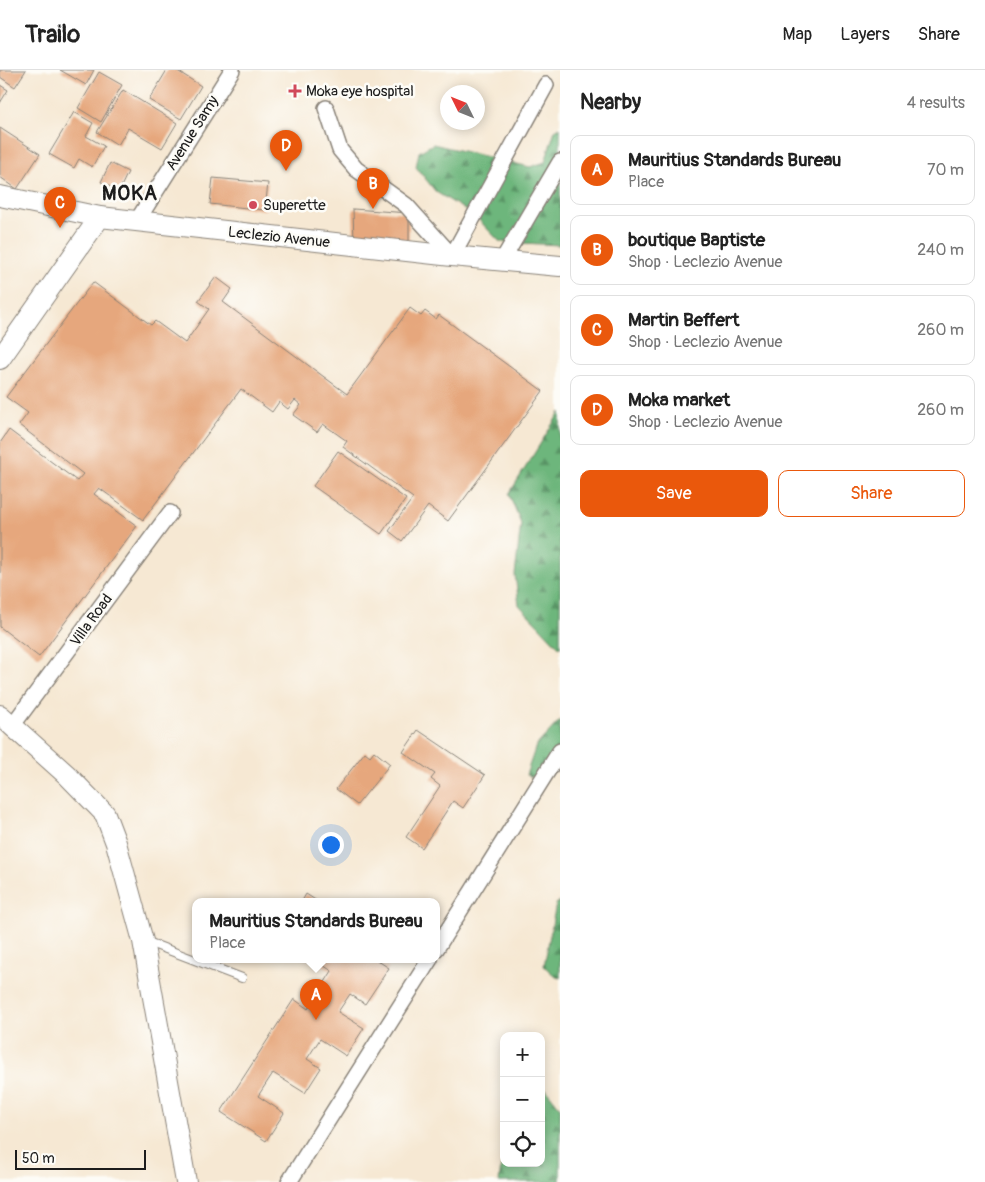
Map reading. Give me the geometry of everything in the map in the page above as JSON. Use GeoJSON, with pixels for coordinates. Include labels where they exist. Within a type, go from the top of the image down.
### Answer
{"type":"FeatureCollection","features":[{"type":"Feature","properties":{"kind":"main road","name":"Leclezio Avenue"},"geometry":{"type":"LineString","coordinates":[[0,196],[100,217],[560,266]]}},
{"type":"Feature","properties":{"kind":"main road"},"geometry":{"type":"LineString","coordinates":[[0,359],[6,339],[100,217]]}},
{"type":"Feature","properties":{"kind":"main road"},"geometry":{"type":"LineString","coordinates":[[6,720],[67,775],[105,814],[116,843],[143,941],[186,1182]]}},
{"type":"Feature","properties":{"kind":"street","name":"Avenue Samy"},"geometry":{"type":"LineString","coordinates":[[137,221],[232,70]]}},
{"type":"Feature","properties":{"kind":"street"},"geometry":{"type":"LineString","coordinates":[[326,108],[340,150],[350,162],[356,169],[406,205],[452,256],[546,85]]}},
{"type":"Feature","properties":{"kind":"street"},"geometry":{"type":"LineString","coordinates":[[502,261],[560,162]]}},
{"type":"Feature","properties":{"kind":"street","name":"Villa Road"},"geometry":{"type":"LineString","coordinates":[[6,720],[170,513]]}},
{"type":"Feature","properties":{"kind":"street"},"geometry":{"type":"LineString","coordinates":[[440,943],[560,752]]}},
{"type":"Feature","properties":{"kind":"street"},"geometry":{"type":"LineString","coordinates":[[289,1182],[427,963]]}},
{"type":"Feature","properties":{"kind":"lane"},"geometry":{"type":"LineString","coordinates":[[143,941],[192,959]]}},
{"type":"Feature","properties":{"kind":"lane"},"geometry":{"type":"LineString","coordinates":[[202,963],[242,978]]}},
{"type":"Feature","properties":{"kind":"green space"},"geometry":{"type":"Polygon","coordinates":[[[560,127],[560,245],[500,242],[475,216],[436,192],[416,167],[419,152],[433,144],[530,167],[545,162],[555,130],[560,127]]]}},
{"type":"Feature","properties":{"kind":"green space"},"geometry":{"type":"Polygon","coordinates":[[[560,412],[560,648],[519,605],[515,575],[521,523],[509,494],[560,412]]]}},
{"type":"Feature","properties":{"kind":"green space"},"geometry":{"type":"Polygon","coordinates":[[[560,720],[560,768],[541,780],[526,775],[536,746],[560,720]]]}},
{"type":"Feature","properties":{"kind":"green space"},"geometry":{"type":"Polygon","coordinates":[[[560,901],[560,978],[556,977],[544,966],[556,904],[560,901]]]}},
{"type":"Feature","properties":{"kind":"green space"},"geometry":{"type":"Polygon","coordinates":[[[545,1088],[560,1107],[560,1182],[499,1182],[501,1167],[545,1167],[545,1088]]]}},
{"type":"Feature","properties":{"kind":"building"},"geometry":{"type":"Polygon","coordinates":[[[0,70],[26,70],[15,87],[0,77],[0,70]]]}},
{"type":"Feature","properties":{"kind":"building"},"geometry":{"type":"Polygon","coordinates":[[[60,70],[94,70],[86,85],[60,70]]]}},
{"type":"Feature","properties":{"kind":"building"},"geometry":{"type":"Polygon","coordinates":[[[167,70],[176,70],[201,86],[181,119],[149,100],[167,70]]]}},
{"type":"Feature","properties":{"kind":"building"},"geometry":{"type":"Polygon","coordinates":[[[99,72],[122,85],[101,122],[78,108],[99,72]]]}},
{"type":"Feature","properties":{"kind":"building"},"geometry":{"type":"Polygon","coordinates":[[[0,85],[8,90],[0,103],[0,85]]]}},
{"type":"Feature","properties":{"kind":"building"},"geometry":{"type":"Polygon","coordinates":[[[123,90],[177,123],[162,148],[128,128],[118,145],[97,132],[123,90]]]}},
{"type":"Feature","properties":{"kind":"building"},"geometry":{"type":"Polygon","coordinates":[[[74,112],[93,123],[86,136],[104,146],[92,167],[79,159],[74,168],[49,154],[74,112]]]}},
{"type":"Feature","properties":{"kind":"building"},"geometry":{"type":"Polygon","coordinates":[[[0,128],[40,154],[17,189],[0,177],[0,128]]]}},
{"type":"Feature","properties":{"kind":"building"},"geometry":{"type":"Polygon","coordinates":[[[110,163],[128,172],[119,191],[101,182],[110,163]]]}},
{"type":"Feature","properties":{"kind":"building"},"geometry":{"type":"Polygon","coordinates":[[[213,178],[268,183],[265,210],[210,204],[213,178]]]}},
{"type":"Feature","properties":{"kind":"building"},"geometry":{"type":"Polygon","coordinates":[[[353,209],[409,213],[409,248],[354,242],[353,209]]]}},
{"type":"Feature","properties":{"kind":"building"},"geometry":{"type":"Polygon","coordinates":[[[216,277],[232,289],[223,302],[347,394],[410,308],[421,316],[425,311],[436,319],[439,315],[543,391],[448,521],[428,506],[402,541],[389,531],[413,498],[343,447],[347,441],[323,424],[317,432],[293,415],[301,405],[295,400],[288,409],[279,402],[272,412],[241,389],[143,520],[99,488],[94,494],[137,526],[39,657],[0,627],[0,443],[9,430],[77,481],[83,474],[19,425],[28,413],[6,397],[93,282],[151,325],[155,321],[185,343],[209,309],[198,301],[216,277]]]}},
{"type":"Feature","properties":{"kind":"building"},"geometry":{"type":"Polygon","coordinates":[[[338,451],[406,499],[381,534],[313,486],[338,451]]]}},
{"type":"Feature","properties":{"kind":"building"},"geometry":{"type":"Polygon","coordinates":[[[418,730],[485,775],[463,808],[453,801],[422,848],[406,837],[440,786],[431,779],[435,774],[403,752],[418,730]]]}},
{"type":"Feature","properties":{"kind":"building"},"geometry":{"type":"Polygon","coordinates":[[[374,751],[390,764],[357,805],[336,789],[365,752],[370,756],[374,751]]]}},
{"type":"Feature","properties":{"kind":"building"},"geometry":{"type":"Polygon","coordinates":[[[306,894],[312,898],[304,898],[306,894]]]}},
{"type":"Feature","properties":{"kind":"building"},"geometry":{"type":"Polygon","coordinates":[[[319,963],[381,963],[389,968],[365,1004],[350,994],[338,1012],[364,1028],[346,1056],[320,1039],[307,1059],[321,1068],[305,1093],[273,1073],[258,1096],[284,1113],[266,1141],[221,1112],[294,999],[308,1009],[332,971],[319,963]]]}},
{"type":"Feature","properties":{"kind":"place","name":"Moka eye hospital"},"geometry":{"type":"Point","coordinates":[295,91]}},
{"type":"Feature","properties":{"kind":"place","name":"Moka market"},"geometry":{"type":"Point","coordinates":[286,171]}},
{"type":"Feature","properties":{"kind":"place","name":"Superette"},"geometry":{"type":"Point","coordinates":[253,205]}},
{"type":"Feature","properties":{"kind":"place","name":"boutique Baptiste"},"geometry":{"type":"Point","coordinates":[373,209]}},
{"type":"Feature","properties":{"kind":"place","name":"Martin Beffert"},"geometry":{"type":"Point","coordinates":[60,228]}},
{"type":"Feature","properties":{"kind":"place","name":"Mauritius Standards Bureau"},"geometry":{"type":"Point","coordinates":[316,1020]}},
{"type":"Feature","properties":{"kind":"district","name":"MOKA"},"geometry":{"type":"Point","coordinates":[130,193]}}]}
